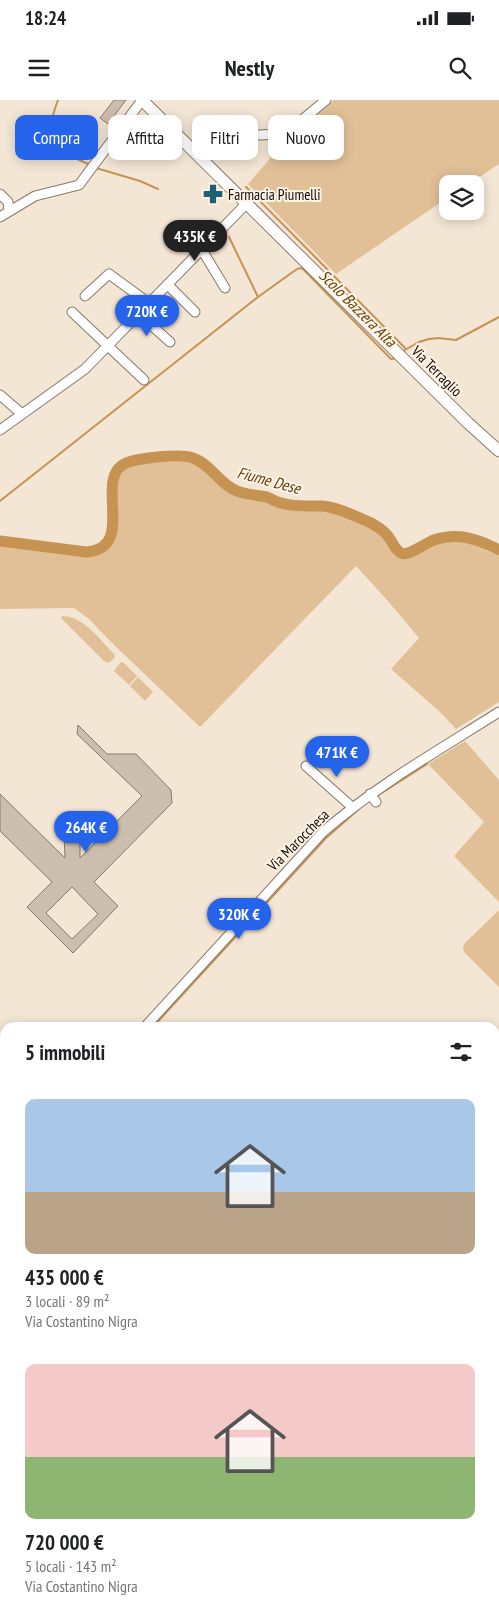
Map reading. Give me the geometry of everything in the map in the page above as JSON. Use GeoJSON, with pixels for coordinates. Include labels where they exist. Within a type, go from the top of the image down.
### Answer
{"type":"FeatureCollection","features":[{"type":"Feature","properties":{"kind":"main road","name":"Via Terraglio"},"geometry":{"type":"LineString","coordinates":[[142,100],[400,356],[499,451]]}},
{"type":"Feature","properties":{"kind":"street"},"geometry":{"type":"LineString","coordinates":[[0,217],[35,196],[78,185],[142,100]]}},
{"type":"Feature","properties":{"kind":"street"},"geometry":{"type":"LineString","coordinates":[[190,149],[205,138],[279,134],[296,125],[326,100]]}},
{"type":"Feature","properties":{"kind":"street"},"geometry":{"type":"LineString","coordinates":[[0,194],[8,202],[9,211]]}},
{"type":"Feature","properties":{"kind":"street"},"geometry":{"type":"LineString","coordinates":[[0,430],[85,369],[140,315],[246,204]]}},
{"type":"Feature","properties":{"kind":"street"},"geometry":{"type":"LineString","coordinates":[[171,231],[202,250],[225,288]]}},
{"type":"Feature","properties":{"kind":"street"},"geometry":{"type":"LineString","coordinates":[[85,296],[109,274],[150,304]]}},
{"type":"Feature","properties":{"kind":"street"},"geometry":{"type":"LineString","coordinates":[[168,285],[196,312]]}},
{"type":"Feature","properties":{"kind":"street"},"geometry":{"type":"LineString","coordinates":[[72,312],[144,380]]}},
{"type":"Feature","properties":{"kind":"street"},"geometry":{"type":"LineString","coordinates":[[140,315],[170,342]]}},
{"type":"Feature","properties":{"kind":"street"},"geometry":{"type":"LineString","coordinates":[[0,395],[22,414]]}},
{"type":"Feature","properties":{"kind":"street","name":"Via Marocchesa"},"geometry":{"type":"LineString","coordinates":[[149,1022],[301,854],[352,807],[499,712]]}},
{"type":"Feature","properties":{"kind":"street","name":"Via Marocchesa"},"geometry":{"type":"LineString","coordinates":[[306,766],[352,807]]}},
{"type":"Feature","properties":{"kind":"street"},"geometry":{"type":"LineString","coordinates":[[370,794],[376,802]]}},
{"type":"Feature","properties":{"kind":"street"},"geometry":{"type":"LineString","coordinates":[[0,1275],[0,1282]]}},
{"type":"Feature","properties":{"kind":"shaded area"},"geometry":{"type":"Polygon","coordinates":[[[334,100],[499,100],[499,164],[482,175],[439,175],[439,203],[336,274],[248,184],[269,160],[344,160],[344,115],[317,115],[334,100]]]}},
{"type":"Feature","properties":{"kind":"shaded area"},"geometry":{"type":"Polygon","coordinates":[[[189,452],[209,463],[234,485],[252,492],[298,503],[317,505],[366,525],[379,532],[400,558],[412,557],[438,544],[451,540],[470,543],[499,556],[499,702],[456,729],[440,712],[391,669],[419,638],[356,566],[200,727],[89,619],[74,608],[0,609],[0,538],[94,548],[103,541],[108,531],[110,480],[114,470],[129,458],[155,453],[189,452]]]}},
{"type":"Feature","properties":{"kind":"shaded area"},"geometry":{"type":"Polygon","coordinates":[[[62,616],[70,617],[84,624],[115,657],[109,663],[105,662],[61,618],[62,616]]]}},
{"type":"Feature","properties":{"kind":"shaded area"},"geometry":{"type":"Polygon","coordinates":[[[121,662],[137,676],[129,685],[114,671],[121,662]]]}},
{"type":"Feature","properties":{"kind":"shaded area"},"geometry":{"type":"Polygon","coordinates":[[[138,677],[153,692],[145,701],[130,686],[138,677]]]}},
{"type":"Feature","properties":{"kind":"shaded area"},"geometry":{"type":"Polygon","coordinates":[[[465,741],[499,780],[499,902],[454,856],[484,822],[428,764],[465,741]]]}},
{"type":"Feature","properties":{"kind":"shaded area"},"geometry":{"type":"Polygon","coordinates":[[[499,910],[499,987],[464,952],[463,947],[499,910]]]}},
{"type":"Feature","properties":{"kind":"building"},"geometry":{"type":"Polygon","coordinates":[[[114,100],[126,100],[115,115],[108,115],[108,124],[100,118],[114,100]]]}},
{"type":"Feature","properties":{"kind":"building"},"geometry":{"type":"Polygon","coordinates":[[[78,725],[107,754],[136,754],[171,790],[172,803],[94,882],[118,906],[73,953],[27,907],[52,882],[0,831],[0,794],[65,858],[64,834],[80,840],[80,858],[142,796],[77,734],[78,725]],[[72,887],[46,913],[72,939],[98,914],[72,887]]]}},
{"type":"Feature","properties":{"kind":"waterway"},"geometry":{"type":"LineString","coordinates":[[58,100],[51,126],[51,135],[54,142],[67,154],[90,165]]}},
{"type":"Feature","properties":{"kind":"waterway"},"geometry":{"type":"LineString","coordinates":[[96,168],[140,181],[158,189]]}},
{"type":"Feature","properties":{"kind":"waterway"},"geometry":{"type":"LineString","coordinates":[[246,187],[406,349]]}},
{"type":"Feature","properties":{"kind":"waterway"},"geometry":{"type":"LineString","coordinates":[[229,237],[258,297]]}},
{"type":"Feature","properties":{"kind":"waterway","name":"Scolo Bazzera Alta"},"geometry":{"type":"LineString","coordinates":[[0,501],[258,297],[297,269],[301,268],[304,270],[391,359],[397,358]]}},
{"type":"Feature","properties":{"kind":"waterway","name":"Scolo Bazzera Alta"},"geometry":{"type":"LineString","coordinates":[[403,351],[429,339],[456,340],[499,317]]}},
{"type":"Feature","properties":{"kind":"waterway","name":"Fiume Dese"},"geometry":{"type":"LineString","coordinates":[[0,541],[86,552],[101,548],[109,539],[113,526],[113,482],[117,471],[126,463],[132,461],[178,456],[193,458],[199,461],[225,484],[241,492],[267,497],[279,503],[328,507],[358,517],[374,524],[383,531],[397,549],[404,554],[434,540],[451,537],[476,540],[499,550]]}},
{"type":"Feature","properties":{"kind":"waterway"},"geometry":{"type":"LineString","coordinates":[[377,796],[427,764]]}},
{"type":"Feature","properties":{"kind":"waterway"},"geometry":{"type":"LineString","coordinates":[[157,1022],[326,838],[359,809]]}},
{"type":"Feature","properties":{"kind":"place","name":"Farmacia Piumelli"},"geometry":{"type":"Point","coordinates":[213,194]}}]}
